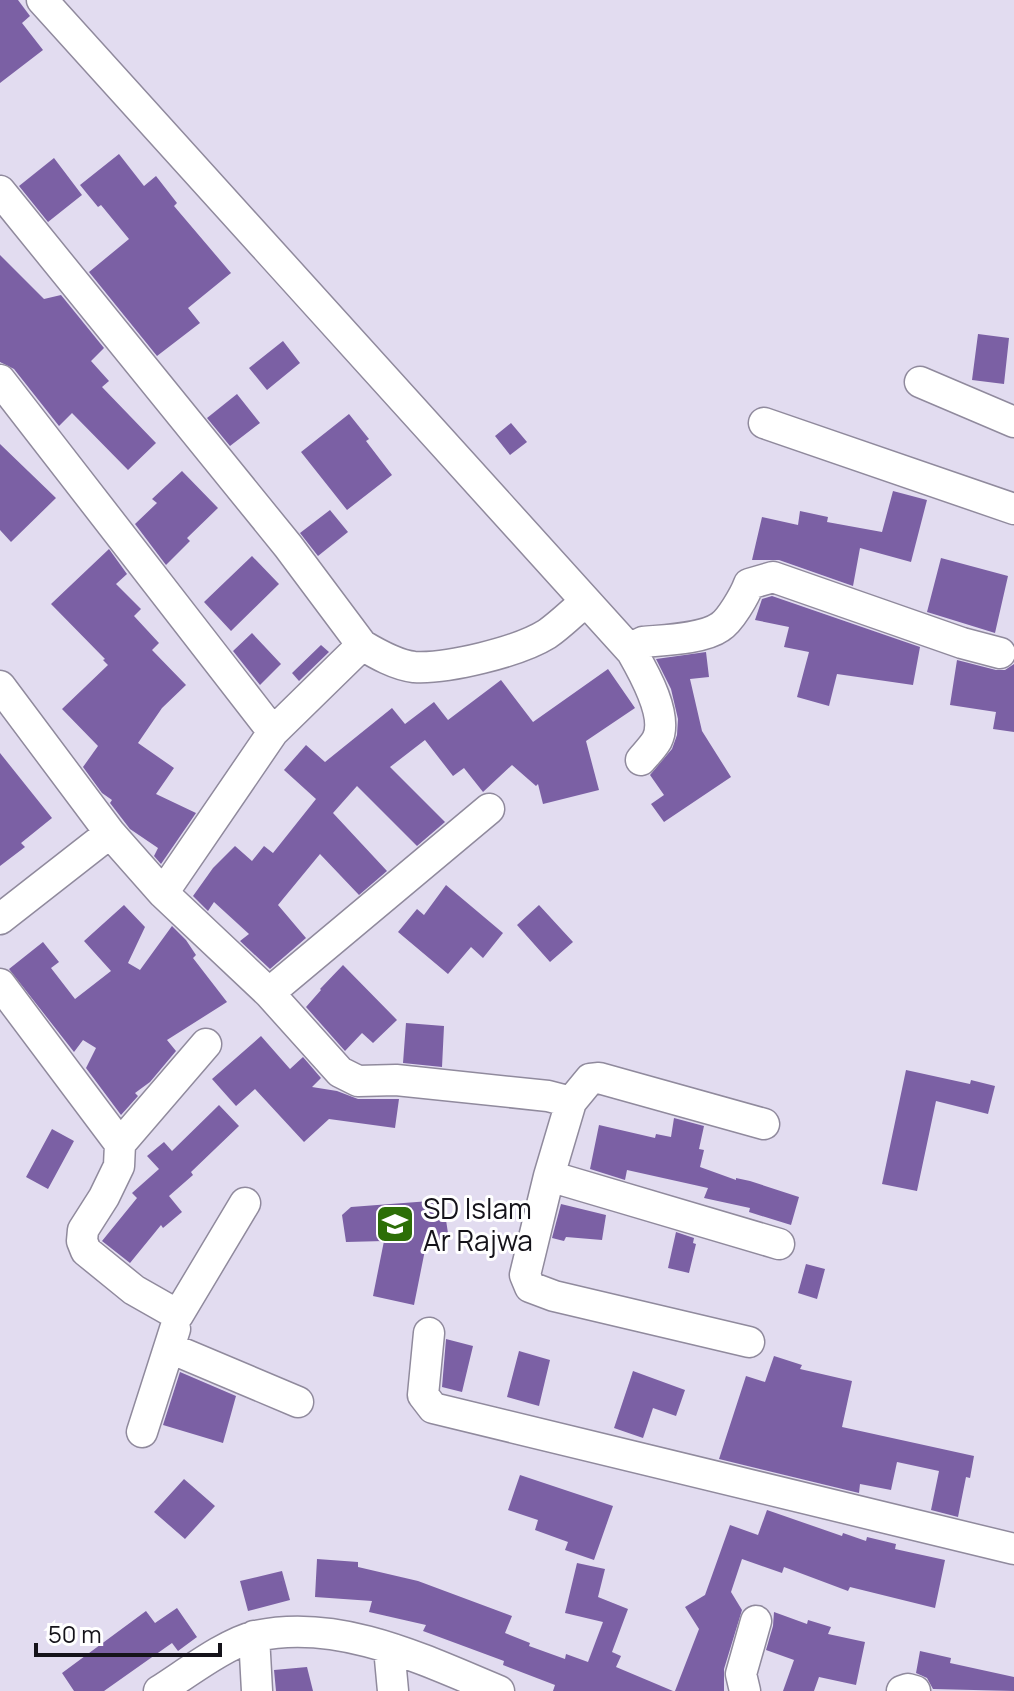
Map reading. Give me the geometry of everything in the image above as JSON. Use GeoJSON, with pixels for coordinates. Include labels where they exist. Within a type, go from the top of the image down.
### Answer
{"type":"FeatureCollection","features":[{"type":"Feature","properties":{"kind":"street"},"geometry":{"type":"LineString","coordinates":[[42,0],[632,652],[655,699],[661,727],[657,740],[641,760]]}},
{"type":"Feature","properties":{"kind":"street"},"geometry":{"type":"LineString","coordinates":[[0,191],[288,546],[362,645],[379,656],[411,667],[495,655],[546,634],[585,602]]}},
{"type":"Feature","properties":{"kind":"street"},"geometry":{"type":"LineString","coordinates":[[0,380],[273,732]]}},
{"type":"Feature","properties":{"kind":"street"},"geometry":{"type":"LineString","coordinates":[[920,382],[1014,422]]}},
{"type":"Feature","properties":{"kind":"street"},"geometry":{"type":"LineString","coordinates":[[764,423],[1014,509]]}},
{"type":"Feature","properties":{"kind":"street"},"geometry":{"type":"LineString","coordinates":[[632,652],[643,642],[690,636],[721,627],[749,584],[773,577],[962,643],[1000,653]]}},
{"type":"Feature","properties":{"kind":"street"},"geometry":{"type":"LineString","coordinates":[[163,893],[273,732],[362,645]]}},
{"type":"Feature","properties":{"kind":"street"},"geometry":{"type":"LineString","coordinates":[[0,686],[110,833],[163,893],[269,993],[348,1078],[548,1096],[571,1102]]}},
{"type":"Feature","properties":{"kind":"street"},"geometry":{"type":"LineString","coordinates":[[269,993],[489,809]]}},
{"type":"Feature","properties":{"kind":"street"},"geometry":{"type":"LineString","coordinates":[[0,919],[110,833]]}},
{"type":"Feature","properties":{"kind":"street"},"geometry":{"type":"LineString","coordinates":[[0,984],[120,1144]]}},
{"type":"Feature","properties":{"kind":"street"},"geometry":{"type":"LineString","coordinates":[[178,1315],[134,1290],[86,1251],[82,1241],[83,1230],[119,1166],[120,1144],[206,1044]]}},
{"type":"Feature","properties":{"kind":"street"},"geometry":{"type":"LineString","coordinates":[[749,1342],[554,1296],[530,1287],[525,1275],[571,1102],[590,1079],[599,1078],[764,1124]]}},
{"type":"Feature","properties":{"kind":"street"},"geometry":{"type":"LineString","coordinates":[[549,1176],[779,1244]]}},
{"type":"Feature","properties":{"kind":"street"},"geometry":{"type":"LineString","coordinates":[[142,1432],[178,1315],[245,1203]]}},
{"type":"Feature","properties":{"kind":"street"},"geometry":{"type":"LineString","coordinates":[[429,1333],[423,1395],[433,1408],[1014,1549]]}},
{"type":"Feature","properties":{"kind":"street"},"geometry":{"type":"LineString","coordinates":[[170,1348],[298,1402]]}},
{"type":"Feature","properties":{"kind":"street"},"geometry":{"type":"LineString","coordinates":[[745,1691],[741,1674],[756,1621]]}},
{"type":"Feature","properties":{"kind":"street"},"geometry":{"type":"LineString","coordinates":[[159,1691],[213,1656],[254,1636],[303,1632],[338,1634],[389,1648],[499,1691]]}},
{"type":"Feature","properties":{"kind":"street"},"geometry":{"type":"LineString","coordinates":[[254,1636],[257,1691]]}},
{"type":"Feature","properties":{"kind":"street"},"geometry":{"type":"LineString","coordinates":[[389,1648],[393,1691]]}},
{"type":"Feature","properties":{"kind":"street"},"geometry":{"type":"LineString","coordinates":[[902,1691],[915,1691]]}},
{"type":"Feature","properties":{"kind":"building"},"geometry":{"type":"Polygon","coordinates":[[[0,0],[18,0],[30,16],[22,23],[43,50],[0,83],[0,0]]]}},
{"type":"Feature","properties":{"kind":"building"},"geometry":{"type":"Polygon","coordinates":[[[119,154],[144,186],[156,176],[177,203],[174,206],[231,273],[188,308],[200,323],[157,356],[89,272],[129,239],[80,185],[119,154]]]}},
{"type":"Feature","properties":{"kind":"building"},"geometry":{"type":"Polygon","coordinates":[[[54,158],[82,195],[48,222],[19,186],[54,158]]]}},
{"type":"Feature","properties":{"kind":"building"},"geometry":{"type":"Polygon","coordinates":[[[0,255],[44,299],[61,295],[104,348],[91,361],[109,381],[102,387],[156,443],[128,470],[72,413],[59,426],[14,369],[0,362],[0,255]]]}},
{"type":"Feature","properties":{"kind":"building"},"geometry":{"type":"Polygon","coordinates":[[[978,334],[1009,338],[1004,384],[972,380],[978,334]]]}},
{"type":"Feature","properties":{"kind":"building"},"geometry":{"type":"Polygon","coordinates":[[[283,341],[300,363],[267,390],[249,368],[283,341]]]}},
{"type":"Feature","properties":{"kind":"building"},"geometry":{"type":"Polygon","coordinates":[[[237,394],[260,423],[230,446],[207,418],[237,394]]]}},
{"type":"Feature","properties":{"kind":"building"},"geometry":{"type":"Polygon","coordinates":[[[349,414],[392,475],[347,510],[301,452],[349,414]]]}},
{"type":"Feature","properties":{"kind":"building"},"geometry":{"type":"Polygon","coordinates":[[[511,423],[527,442],[510,455],[495,436],[511,423]]]}},
{"type":"Feature","properties":{"kind":"building"},"geometry":{"type":"Polygon","coordinates":[[[0,444],[56,498],[11,542],[0,530],[0,444]]]}},
{"type":"Feature","properties":{"kind":"building"},"geometry":{"type":"Polygon","coordinates":[[[182,471],[218,508],[187,538],[190,541],[166,565],[135,524],[157,503],[152,499],[182,471]]]}},
{"type":"Feature","properties":{"kind":"building"},"geometry":{"type":"Polygon","coordinates":[[[893,491],[927,500],[911,562],[860,548],[853,586],[779,560],[752,560],[762,517],[798,525],[800,511],[828,517],[827,522],[882,532],[893,491]]]}},
{"type":"Feature","properties":{"kind":"building"},"geometry":{"type":"Polygon","coordinates":[[[330,510],[348,532],[318,556],[300,533],[330,510]]]}},
{"type":"Feature","properties":{"kind":"building"},"geometry":{"type":"Polygon","coordinates":[[[109,549],[127,574],[116,584],[141,609],[134,616],[159,643],[152,650],[186,685],[162,708],[138,743],[174,768],[156,794],[196,813],[161,864],[154,856],[158,848],[130,829],[110,803],[112,800],[102,793],[83,767],[98,746],[62,709],[108,665],[51,604],[109,549]]]}},
{"type":"Feature","properties":{"kind":"building"},"geometry":{"type":"Polygon","coordinates":[[[252,556],[279,584],[231,631],[204,602],[252,556]]]}},
{"type":"Feature","properties":{"kind":"building"},"geometry":{"type":"Polygon","coordinates":[[[941,558],[1008,576],[995,633],[927,612],[941,558]]]}},
{"type":"Feature","properties":{"kind":"building"},"geometry":{"type":"Polygon","coordinates":[[[772,596],[920,647],[913,685],[837,674],[829,706],[797,697],[809,652],[784,647],[789,627],[755,620],[762,599],[772,596]]]}},
{"type":"Feature","properties":{"kind":"building"},"geometry":{"type":"Polygon","coordinates":[[[252,633],[281,664],[260,685],[233,651],[252,633]]]}},
{"type":"Feature","properties":{"kind":"building"},"geometry":{"type":"Polygon","coordinates":[[[321,645],[329,652],[299,681],[292,673],[321,645]]]}},
{"type":"Feature","properties":{"kind":"building"},"geometry":{"type":"Polygon","coordinates":[[[706,652],[709,677],[690,679],[702,731],[731,777],[664,822],[651,804],[664,795],[650,775],[672,749],[678,719],[671,689],[656,659],[706,652]]]}},
{"type":"Feature","properties":{"kind":"building"},"geometry":{"type":"Polygon","coordinates":[[[957,660],[996,670],[1005,670],[1014,664],[1014,732],[993,729],[996,712],[950,705],[957,660]]]}},
{"type":"Feature","properties":{"kind":"building"},"geometry":{"type":"Polygon","coordinates":[[[608,669],[635,708],[586,741],[599,790],[543,804],[538,784],[536,786],[512,765],[483,792],[464,768],[453,776],[425,740],[390,767],[445,822],[417,846],[357,786],[333,813],[387,871],[359,895],[320,854],[278,905],[306,938],[270,969],[240,941],[249,934],[214,902],[208,911],[193,896],[213,868],[235,846],[252,861],[264,846],[273,853],[316,799],[284,770],[306,745],[325,762],[392,708],[405,724],[434,702],[448,720],[501,680],[533,722],[608,669]]]}},
{"type":"Feature","properties":{"kind":"building"},"geometry":{"type":"Polygon","coordinates":[[[0,753],[52,818],[21,843],[25,847],[0,866],[0,753]]]}},
{"type":"Feature","properties":{"kind":"building"},"geometry":{"type":"Polygon","coordinates":[[[446,885],[503,933],[483,958],[471,947],[448,974],[398,932],[417,909],[424,915],[446,885]]]}},
{"type":"Feature","properties":{"kind":"building"},"geometry":{"type":"Polygon","coordinates":[[[124,905],[145,927],[128,963],[140,970],[172,926],[186,940],[196,955],[193,958],[227,1002],[167,1040],[176,1051],[150,1082],[135,1093],[138,1096],[121,1115],[86,1068],[96,1048],[83,1040],[74,1052],[9,969],[43,942],[59,962],[51,968],[75,999],[111,971],[84,941],[124,905]]]}},
{"type":"Feature","properties":{"kind":"building"},"geometry":{"type":"Polygon","coordinates":[[[539,905],[573,942],[550,962],[517,925],[539,905]]]}},
{"type":"Feature","properties":{"kind":"building"},"geometry":{"type":"Polygon","coordinates":[[[343,965],[397,1020],[373,1043],[362,1033],[345,1051],[306,1007],[343,965]]]}},
{"type":"Feature","properties":{"kind":"building"},"geometry":{"type":"Polygon","coordinates":[[[406,1023],[444,1026],[442,1067],[403,1063],[406,1023]]]}},
{"type":"Feature","properties":{"kind":"building"},"geometry":{"type":"Polygon","coordinates":[[[261,1036],[290,1069],[303,1057],[321,1078],[312,1087],[337,1091],[358,1099],[399,1099],[395,1128],[329,1119],[304,1142],[255,1089],[236,1106],[212,1079],[261,1036]]]}},
{"type":"Feature","properties":{"kind":"building"},"geometry":{"type":"Polygon","coordinates":[[[906,1070],[970,1084],[971,1080],[995,1086],[988,1114],[936,1101],[917,1191],[882,1184],[906,1070]]]}},
{"type":"Feature","properties":{"kind":"building"},"geometry":{"type":"Polygon","coordinates":[[[219,1105],[239,1126],[169,1196],[182,1212],[163,1228],[161,1225],[130,1263],[102,1241],[137,1198],[132,1193],[159,1169],[147,1156],[164,1142],[172,1151],[219,1105]]]}},
{"type":"Feature","properties":{"kind":"building"},"geometry":{"type":"Polygon","coordinates":[[[674,1118],[704,1126],[699,1149],[704,1150],[700,1167],[799,1197],[791,1225],[749,1212],[750,1208],[704,1198],[708,1188],[627,1170],[625,1180],[590,1169],[599,1125],[655,1138],[656,1134],[671,1137],[674,1118]]]}},
{"type":"Feature","properties":{"kind":"building"},"geometry":{"type":"Polygon","coordinates":[[[52,1129],[74,1141],[48,1189],[26,1177],[52,1129]]]}},
{"type":"Feature","properties":{"kind":"building"},"geometry":{"type":"Polygon","coordinates":[[[443,1200],[449,1240],[427,1240],[414,1305],[373,1296],[384,1241],[346,1242],[342,1215],[351,1207],[443,1200]]]}},
{"type":"Feature","properties":{"kind":"building"},"geometry":{"type":"Polygon","coordinates":[[[561,1204],[606,1215],[602,1240],[566,1237],[564,1241],[552,1238],[561,1204]]]}},
{"type":"Feature","properties":{"kind":"building"},"geometry":{"type":"Polygon","coordinates":[[[676,1232],[694,1238],[693,1243],[696,1244],[689,1273],[668,1268],[676,1232]]]}},
{"type":"Feature","properties":{"kind":"building"},"geometry":{"type":"Polygon","coordinates":[[[806,1264],[825,1269],[817,1299],[798,1293],[806,1264]]]}},
{"type":"Feature","properties":{"kind":"building"},"geometry":{"type":"Polygon","coordinates":[[[446,1339],[473,1346],[462,1392],[442,1387],[446,1339]]]}},
{"type":"Feature","properties":{"kind":"building"},"geometry":{"type":"Polygon","coordinates":[[[519,1351],[550,1360],[539,1406],[507,1397],[519,1351]]]}},
{"type":"Feature","properties":{"kind":"building"},"geometry":{"type":"Polygon","coordinates":[[[774,1356],[802,1365],[800,1369],[852,1381],[842,1427],[974,1456],[970,1478],[966,1477],[958,1517],[931,1510],[939,1471],[897,1462],[891,1490],[860,1484],[859,1493],[719,1459],[746,1376],[765,1382],[774,1356]]]}},
{"type":"Feature","properties":{"kind":"building"},"geometry":{"type":"Polygon","coordinates":[[[633,1371],[685,1390],[676,1416],[653,1408],[643,1438],[614,1428],[633,1371]]]}},
{"type":"Feature","properties":{"kind":"building"},"geometry":{"type":"Polygon","coordinates":[[[180,1372],[236,1396],[223,1443],[163,1425],[180,1372]]]}},
{"type":"Feature","properties":{"kind":"building"},"geometry":{"type":"Polygon","coordinates":[[[520,1475],[613,1506],[594,1560],[565,1550],[568,1542],[535,1530],[538,1520],[508,1510],[520,1475]]]}},
{"type":"Feature","properties":{"kind":"building"},"geometry":{"type":"Polygon","coordinates":[[[184,1479],[215,1506],[185,1539],[154,1512],[184,1479]]]}},
{"type":"Feature","properties":{"kind":"building"},"geometry":{"type":"Polygon","coordinates":[[[767,1510],[842,1536],[843,1533],[866,1541],[867,1537],[896,1544],[895,1549],[945,1560],[935,1608],[850,1587],[848,1591],[784,1567],[782,1573],[742,1559],[731,1592],[742,1610],[724,1669],[724,1691],[675,1691],[699,1629],[685,1607],[705,1595],[730,1525],[758,1535],[767,1510]]]}},
{"type":"Feature","properties":{"kind":"building"},"geometry":{"type":"Polygon","coordinates":[[[317,1559],[358,1562],[358,1567],[418,1581],[512,1616],[505,1633],[565,1659],[566,1654],[588,1662],[603,1622],[565,1613],[577,1563],[605,1569],[598,1597],[628,1609],[612,1652],[621,1656],[616,1667],[673,1691],[553,1691],[555,1685],[503,1665],[504,1661],[423,1631],[426,1625],[369,1612],[372,1601],[315,1597],[317,1559]]]}},
{"type":"Feature","properties":{"kind":"building"},"geometry":{"type":"Polygon","coordinates":[[[282,1571],[290,1600],[248,1611],[240,1581],[282,1571]]]}},
{"type":"Feature","properties":{"kind":"building"},"geometry":{"type":"Polygon","coordinates":[[[177,1608],[197,1637],[178,1651],[172,1643],[104,1691],[74,1691],[62,1673],[146,1611],[155,1623],[177,1608]]]}},
{"type":"Feature","properties":{"kind":"building"},"geometry":{"type":"Polygon","coordinates":[[[774,1612],[807,1624],[808,1620],[831,1627],[828,1634],[865,1642],[856,1685],[819,1677],[814,1691],[783,1691],[794,1660],[766,1650],[774,1612]]]}},
{"type":"Feature","properties":{"kind":"building"},"geometry":{"type":"Polygon","coordinates":[[[920,1651],[951,1658],[950,1663],[1014,1677],[1014,1691],[933,1689],[927,1678],[916,1673],[920,1651]]]}},
{"type":"Feature","properties":{"kind":"building"},"geometry":{"type":"Polygon","coordinates":[[[307,1667],[313,1691],[276,1691],[274,1670],[307,1667]]]}},
{"type":"Feature","properties":{"kind":"place","name":"SD Islam Ar Rajwa"},"geometry":{"type":"Point","coordinates":[395,1224]}}]}
